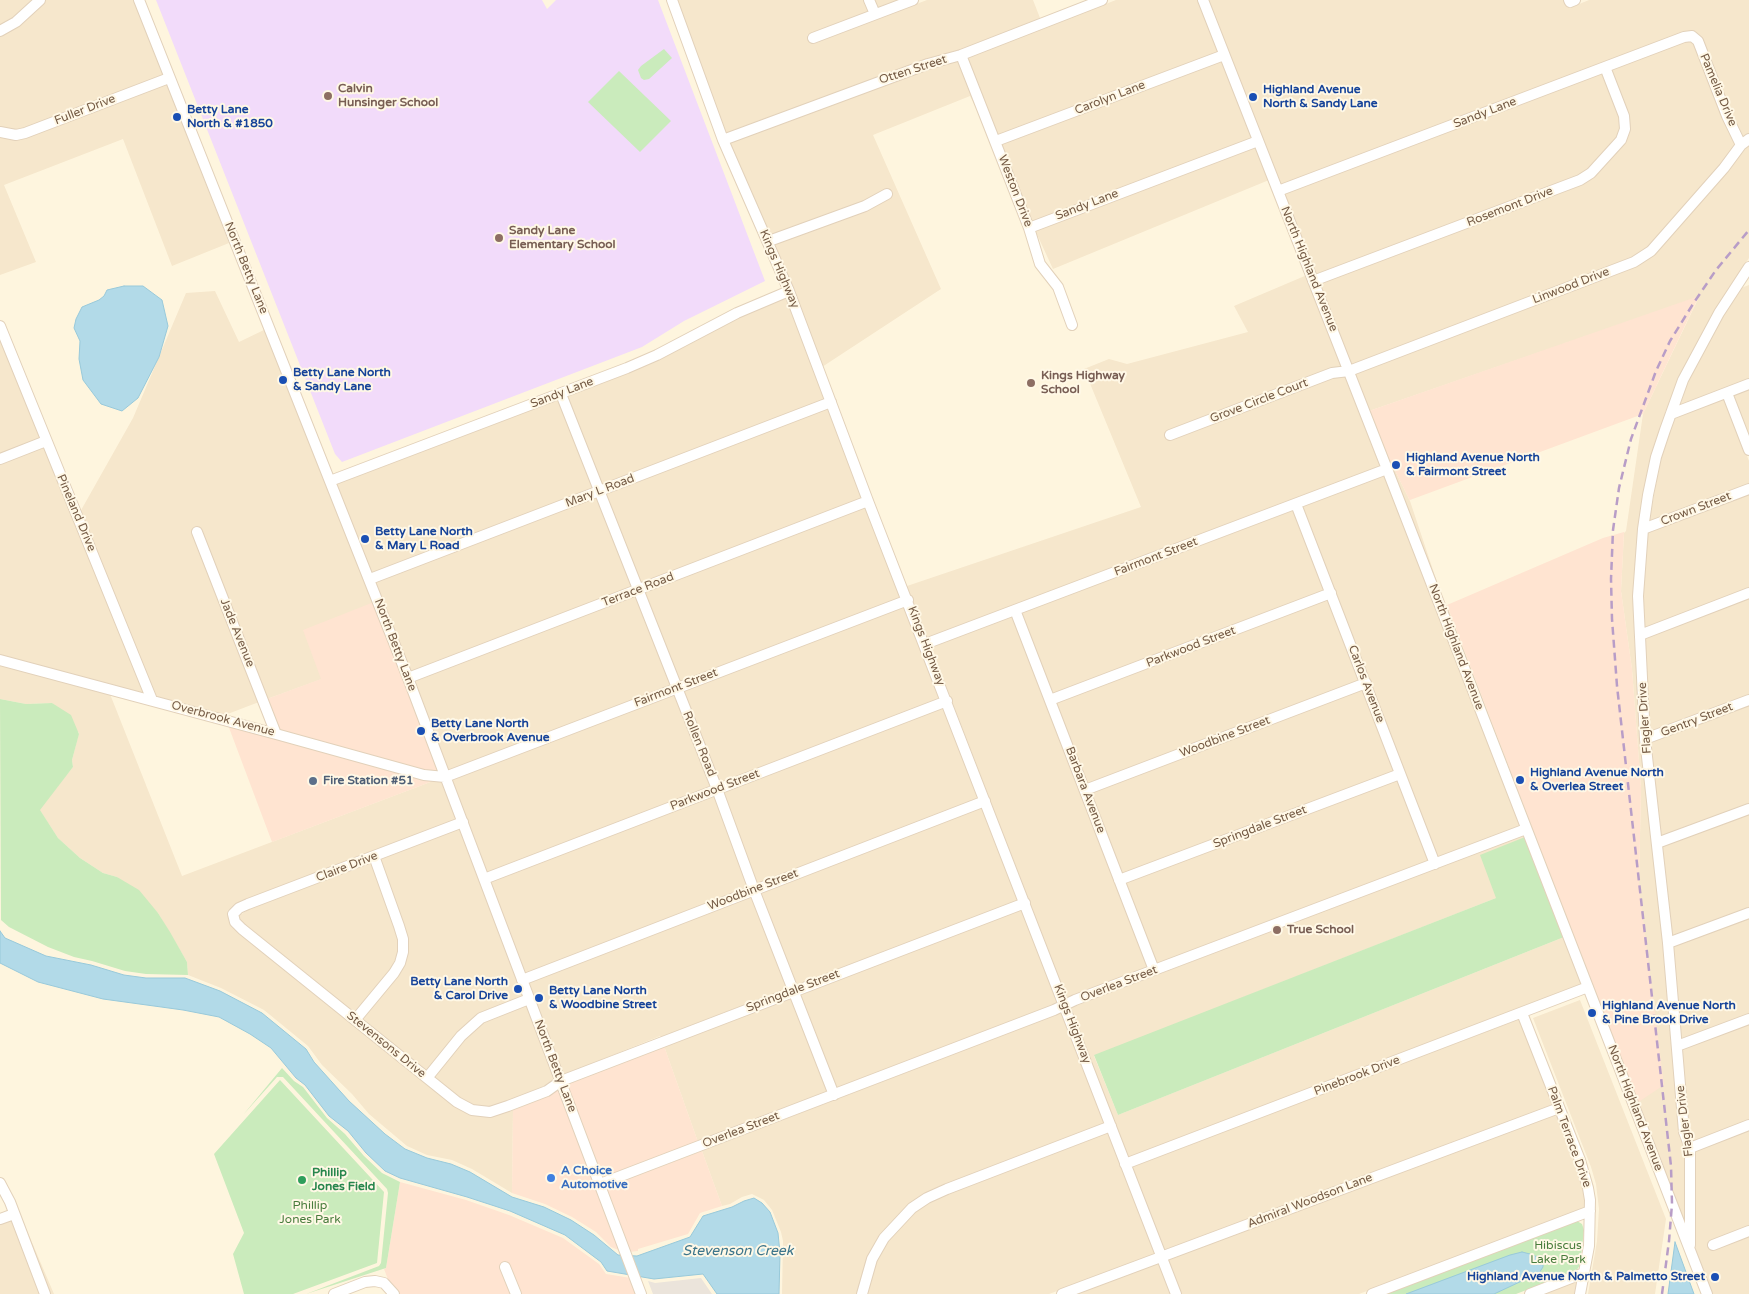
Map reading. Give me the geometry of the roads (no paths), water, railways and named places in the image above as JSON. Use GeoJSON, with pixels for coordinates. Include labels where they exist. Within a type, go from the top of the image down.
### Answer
{"type":"FeatureCollection","features":[{"type":"Feature","properties":{"kind":"street"},"geometry":{"type":"LineString","coordinates":[[0,31],[16,22],[40,0]]}},
{"type":"Feature","properties":{"kind":"street","name":"North Betty Lane"},"geometry":{"type":"LineString","coordinates":[[139,0],[370,579],[639,1289]]}},
{"type":"Feature","properties":{"kind":"street","name":"Kings Highway"},"geometry":{"type":"LineString","coordinates":[[672,0],[723,140],[789,291],[868,501],[1176,1294]]}},
{"type":"Feature","properties":{"kind":"street"},"geometry":{"type":"LineString","coordinates":[[869,0],[875,14]]}},
{"type":"Feature","properties":{"kind":"street"},"geometry":{"type":"LineString","coordinates":[[813,38],[913,0]]}},
{"type":"Feature","properties":{"kind":"street","name":"Otten Street"},"geometry":{"type":"LineString","coordinates":[[723,140],[919,67],[961,55],[1102,0]]}},
{"type":"Feature","properties":{"kind":"street","name":"North Highland Avenue"},"geometry":{"type":"LineString","coordinates":[[1203,0],[1349,370],[1706,1294]]}},
{"type":"Feature","properties":{"kind":"street"},"geometry":{"type":"LineString","coordinates":[[1569,0],[1570,2],[1575,0]]}},
{"type":"Feature","properties":{"kind":"street","name":"Sandy Lane"},"geometry":{"type":"LineString","coordinates":[[1278,191],[1684,37],[1692,36]]}},
{"type":"Feature","properties":{"kind":"street","name":"Pamelia Drive"},"geometry":{"type":"LineString","coordinates":[[1692,36],[1698,41],[1727,116],[1745,142]]}},
{"type":"Feature","properties":{"kind":"street","name":"Weston Drive"},"geometry":{"type":"LineString","coordinates":[[961,55],[1029,228],[1040,264],[1058,287],[1072,325]]}},
{"type":"Feature","properties":{"kind":"street","name":"Carolyn Lane"},"geometry":{"type":"LineString","coordinates":[[996,141],[1224,55]]}},
{"type":"Feature","properties":{"kind":"street","name":"Rosemont Drive"},"geometry":{"type":"LineString","coordinates":[[1313,281],[1580,180],[1591,173],[1622,140],[1625,129],[1624,116],[1605,67]]}},
{"type":"Feature","properties":{"kind":"street","name":"Fuller Drive"},"geometry":{"type":"LineString","coordinates":[[0,132],[16,135],[24,133],[169,78]]}},
{"type":"Feature","properties":{"kind":"street","name":"Sandy Lane"},"geometry":{"type":"LineString","coordinates":[[1029,228],[1258,141]]}},
{"type":"Feature","properties":{"kind":"street","name":"Linwood Drive"},"geometry":{"type":"LineString","coordinates":[[1349,370],[1634,262],[1651,251],[1745,142]]}},
{"type":"Feature","properties":{"kind":"street"},"geometry":{"type":"LineString","coordinates":[[768,242],[865,206],[887,194]]}},
{"type":"Feature","properties":{"kind":"street","name":"Flagler Drive"},"geometry":{"type":"LineString","coordinates":[[1690,1251],[1690,1148],[1684,1132],[1668,943],[1645,739],[1638,596],[1648,495],[1656,457],[1683,380],[1719,313],[1749,267]]}},
{"type":"Feature","properties":{"kind":"street"},"geometry":{"type":"LineString","coordinates":[[1739,284],[1749,280]]}},
{"type":"Feature","properties":{"kind":"street","name":"Sandy Lane"},"geometry":{"type":"LineString","coordinates":[[330,481],[560,394],[657,355],[737,313],[789,291]]}},
{"type":"Feature","properties":{"kind":"street","name":"Pineland Drive"},"geometry":{"type":"LineString","coordinates":[[0,326],[152,700]]}},
{"type":"Feature","properties":{"kind":"street","name":"Grove Circle Court"},"geometry":{"type":"LineString","coordinates":[[1170,434],[1332,373],[1349,370]]}},
{"type":"Feature","properties":{"kind":"street"},"geometry":{"type":"LineString","coordinates":[[1671,414],[1749,384]]}},
{"type":"Feature","properties":{"kind":"street"},"geometry":{"type":"LineString","coordinates":[[1727,393],[1749,450]]}},
{"type":"Feature","properties":{"kind":"street","name":"Rollen Road"},"geometry":{"type":"LineString","coordinates":[[560,394],[717,789],[754,890],[834,1095]]}},
{"type":"Feature","properties":{"kind":"street","name":"Mary L Road"},"geometry":{"type":"LineString","coordinates":[[370,579],[831,402]]}},
{"type":"Feature","properties":{"kind":"street"},"geometry":{"type":"LineString","coordinates":[[0,459],[46,441]]}},
{"type":"Feature","properties":{"kind":"street","name":"Fairmont Street"},"geometry":{"type":"LineString","coordinates":[[925,644],[1387,469]]}},
{"type":"Feature","properties":{"kind":"street","name":"Crown Street"},"geometry":{"type":"LineString","coordinates":[[1644,529],[1749,489]]}},
{"type":"Feature","properties":{"kind":"street","name":"Terrace Road"},"geometry":{"type":"LineString","coordinates":[[408,678],[868,501]]}},
{"type":"Feature","properties":{"kind":"street","name":"Carlos Avenue"},"geometry":{"type":"LineString","coordinates":[[1296,504],[1435,864]]}},
{"type":"Feature","properties":{"kind":"street","name":"Jade Avenue"},"geometry":{"type":"LineString","coordinates":[[197,532],[276,734]]}},
{"type":"Feature","properties":{"kind":"street","name":"Parkwood Street"},"geometry":{"type":"LineString","coordinates":[[1050,700],[1331,593]]}},
{"type":"Feature","properties":{"kind":"street"},"geometry":{"type":"LineString","coordinates":[[1640,635],[1749,593]]}},
{"type":"Feature","properties":{"kind":"street","name":"Fairmont Street"},"geometry":{"type":"LineString","coordinates":[[446,777],[908,600]]}},
{"type":"Feature","properties":{"kind":"street","name":"Barbara Avenue"},"geometry":{"type":"LineString","coordinates":[[1015,610],[1154,970]]}},
{"type":"Feature","properties":{"kind":"street","name":"Overbrook Avenue"},"geometry":{"type":"LineString","coordinates":[[0,660],[152,700],[424,776],[446,777]]}},
{"type":"Feature","properties":{"kind":"street","name":"Woodbine Street"},"geometry":{"type":"LineString","coordinates":[[1085,790],[1366,683]]}},
{"type":"Feature","properties":{"kind":"street","name":"Gentry Street"},"geometry":{"type":"LineString","coordinates":[[1645,739],[1749,700]]}},
{"type":"Feature","properties":{"kind":"street","name":"Parkwood Street"},"geometry":{"type":"LineString","coordinates":[[484,879],[947,701]]}},
{"type":"Feature","properties":{"kind":"street","name":"Springdale Street"},"geometry":{"type":"LineString","coordinates":[[1119,880],[1400,774]]}},
{"type":"Feature","properties":{"kind":"street","name":"Woodbine Street"},"geometry":{"type":"LineString","coordinates":[[522,980],[985,801]]}},
{"type":"Feature","properties":{"kind":"street"},"geometry":{"type":"LineString","coordinates":[[1657,843],[1749,809]]}},
{"type":"Feature","properties":{"kind":"street","name":"Claire Drive"},"geometry":{"type":"LineString","coordinates":[[233,914],[239,908],[248,904],[463,822]]}},
{"type":"Feature","properties":{"kind":"street","name":"Overlea Street"},"geometry":{"type":"LineString","coordinates":[[600,1184],[1154,970],[1526,829]]}},
{"type":"Feature","properties":{"kind":"street"},"geometry":{"type":"LineString","coordinates":[[355,1020],[394,973],[400,963],[403,952],[403,939],[374,856]]}},
{"type":"Feature","properties":{"kind":"street","name":"Springdale Street"},"geometry":{"type":"LineString","coordinates":[[561,1081],[1025,903]]}},
{"type":"Feature","properties":{"kind":"street"},"geometry":{"type":"LineString","coordinates":[[1668,943],[1749,913]]}},
{"type":"Feature","properties":{"kind":"street","name":"Stevensons Drive"},"geometry":{"type":"LineString","coordinates":[[233,914],[234,922],[242,929],[457,1102],[472,1110],[490,1112],[547,1091],[561,1081]]}},
{"type":"Feature","properties":{"kind":"street","name":"Pinebrook Drive"},"geometry":{"type":"LineString","coordinates":[[1125,1164],[1588,987]]}},
{"type":"Feature","properties":{"kind":"street"},"geometry":{"type":"LineString","coordinates":[[428,1078],[461,1036],[481,1018],[529,999]]}},
{"type":"Feature","properties":{"kind":"street","name":"Palm Terrace Drive"},"geometry":{"type":"LineString","coordinates":[[1522,1013],[1584,1173],[1588,1188],[1590,1211],[1589,1246],[1580,1294]]}},
{"type":"Feature","properties":{"kind":"street"},"geometry":{"type":"LineString","coordinates":[[1677,1046],[1749,1019]]}},
{"type":"Feature","properties":{"kind":"street","name":"Admiral Woodson Lane"},"geometry":{"type":"LineString","coordinates":[[1062,1294],[1558,1108]]}},
{"type":"Feature","properties":{"kind":"street"},"geometry":{"type":"LineString","coordinates":[[1690,1148],[1749,1125]]}},
{"type":"Feature","properties":{"kind":"street"},"geometry":{"type":"LineString","coordinates":[[862,1294],[872,1259],[884,1238],[912,1208],[947,1189],[1111,1126]]}},
{"type":"Feature","properties":{"kind":"street"},"geometry":{"type":"LineString","coordinates":[[0,1183],[45,1294]]}},
{"type":"Feature","properties":{"kind":"street"},"geometry":{"type":"LineString","coordinates":[[1372,1294],[1590,1211]]}},
{"type":"Feature","properties":{"kind":"street"},"geometry":{"type":"LineString","coordinates":[[0,1219],[14,1214]]}},
{"type":"Feature","properties":{"kind":"street"},"geometry":{"type":"LineString","coordinates":[[1713,1245],[1749,1231]]}},
{"type":"Feature","properties":{"kind":"street"},"geometry":{"type":"LineString","coordinates":[[505,1267],[516,1294]]}},
{"type":"Feature","properties":{"kind":"street"},"geometry":{"type":"LineString","coordinates":[[1530,1294],[1584,1273]]}},
{"type":"Feature","properties":{"kind":"street"},"geometry":{"type":"LineString","coordinates":[[334,1294],[365,1282],[375,1281],[384,1283],[394,1294]]}},
{"type":"Feature","properties":{"kind":"water"},"geometry":{"type":"Polygon","coordinates":[[[124,286],[143,286],[162,300],[168,326],[159,357],[138,398],[122,411],[101,404],[83,380],[79,359],[80,341],[74,328],[82,307],[99,300],[107,290],[124,286]]]}},
{"type":"Feature","properties":{"kind":"water","name":"Stevenson Creek"},"geometry":{"type":"Polygon","coordinates":[[[0,931],[5,938],[46,956],[91,965],[124,975],[146,978],[185,978],[220,991],[262,1013],[306,1049],[314,1062],[349,1101],[385,1134],[405,1149],[470,1172],[512,1197],[544,1207],[571,1220],[594,1235],[618,1255],[637,1256],[690,1237],[703,1216],[754,1198],[762,1203],[770,1212],[778,1233],[780,1253],[779,1294],[717,1294],[703,1274],[654,1279],[607,1271],[601,1262],[565,1235],[510,1211],[400,1178],[385,1171],[366,1153],[348,1131],[329,1116],[305,1085],[296,1078],[271,1048],[250,1034],[219,1017],[103,999],[38,982],[0,963],[0,931]]]}},
{"type":"Feature","properties":{"kind":"water"},"geometry":{"type":"Polygon","coordinates":[[[1675,1242],[1694,1294],[1668,1294],[1675,1242]]]}},
{"type":"Feature","properties":{"kind":"water"},"geometry":{"type":"Polygon","coordinates":[[[1522,1252],[1534,1255],[1543,1262],[1543,1267],[1539,1273],[1494,1294],[1406,1294],[1510,1255],[1522,1252]]]}},
{"type":"Feature","properties":{"kind":"railway"},"geometry":{"type":"LineString","coordinates":[[1662,1294],[1672,1204],[1671,1166],[1617,686],[1612,619],[1613,530],[1619,488],[1631,439],[1656,371],[1670,341],[1693,304],[1716,270],[1749,230]]}},
{"type":"Feature","properties":{"kind":"place","name":"Calvin Hunsinger School"},"geometry":{"type":"Point","coordinates":[328,96]}},
{"type":"Feature","properties":{"kind":"place","name":"Highland Avenue North & Sandy Lane"},"geometry":{"type":"Point","coordinates":[1253,97]}},
{"type":"Feature","properties":{"kind":"place","name":"Betty Lane North & #1850"},"geometry":{"type":"Point","coordinates":[177,117]}},
{"type":"Feature","properties":{"kind":"place","name":"Sandy Lane Elementary School"},"geometry":{"type":"Point","coordinates":[499,238]}},
{"type":"Feature","properties":{"kind":"place","name":"Betty Lane North & Sandy Lane"},"geometry":{"type":"Point","coordinates":[283,380]}},
{"type":"Feature","properties":{"kind":"place","name":"Kings Highway School"},"geometry":{"type":"Point","coordinates":[1031,383]}},
{"type":"Feature","properties":{"kind":"place","name":"Highland Avenue North & Fairmont Street"},"geometry":{"type":"Point","coordinates":[1396,465]}},
{"type":"Feature","properties":{"kind":"place","name":"Betty Lane North & Mary L Road"},"geometry":{"type":"Point","coordinates":[365,539]}},
{"type":"Feature","properties":{"kind":"place","name":"Betty Lane North & Overbrook Avenue"},"geometry":{"type":"Point","coordinates":[421,731]}},
{"type":"Feature","properties":{"kind":"place","name":"Highland Avenue North & Overlea Street"},"geometry":{"type":"Point","coordinates":[1520,780]}},
{"type":"Feature","properties":{"kind":"place","name":"Fire Station #51"},"geometry":{"type":"Point","coordinates":[313,781]}},
{"type":"Feature","properties":{"kind":"place","name":"True School"},"geometry":{"type":"Point","coordinates":[1277,930]}},
{"type":"Feature","properties":{"kind":"place","name":"Betty Lane North & Carol Drive"},"geometry":{"type":"Point","coordinates":[518,989]}},
{"type":"Feature","properties":{"kind":"place","name":"Betty Lane North & Woodbine Street"},"geometry":{"type":"Point","coordinates":[539,998]}},
{"type":"Feature","properties":{"kind":"place","name":"Highland Avenue North & Pine Brook Drive"},"geometry":{"type":"Point","coordinates":[1592,1013]}},
{"type":"Feature","properties":{"kind":"place","name":"A Choice Automotive"},"geometry":{"type":"Point","coordinates":[551,1178]}},
{"type":"Feature","properties":{"kind":"place","name":"Phillip Jones Field"},"geometry":{"type":"Point","coordinates":[302,1180]}},
{"type":"Feature","properties":{"kind":"place","name":"Highland Avenue North & Palmetto Street"},"geometry":{"type":"Point","coordinates":[1715,1277]}},
{"type":"Feature","properties":{"kind":"park label","name":"Phillip Jones Park"},"geometry":{"type":"Point","coordinates":[310,1213]}},
{"type":"Feature","properties":{"kind":"park label","name":"Hibiscus Lake Park"},"geometry":{"type":"Point","coordinates":[1558,1253]}}]}
